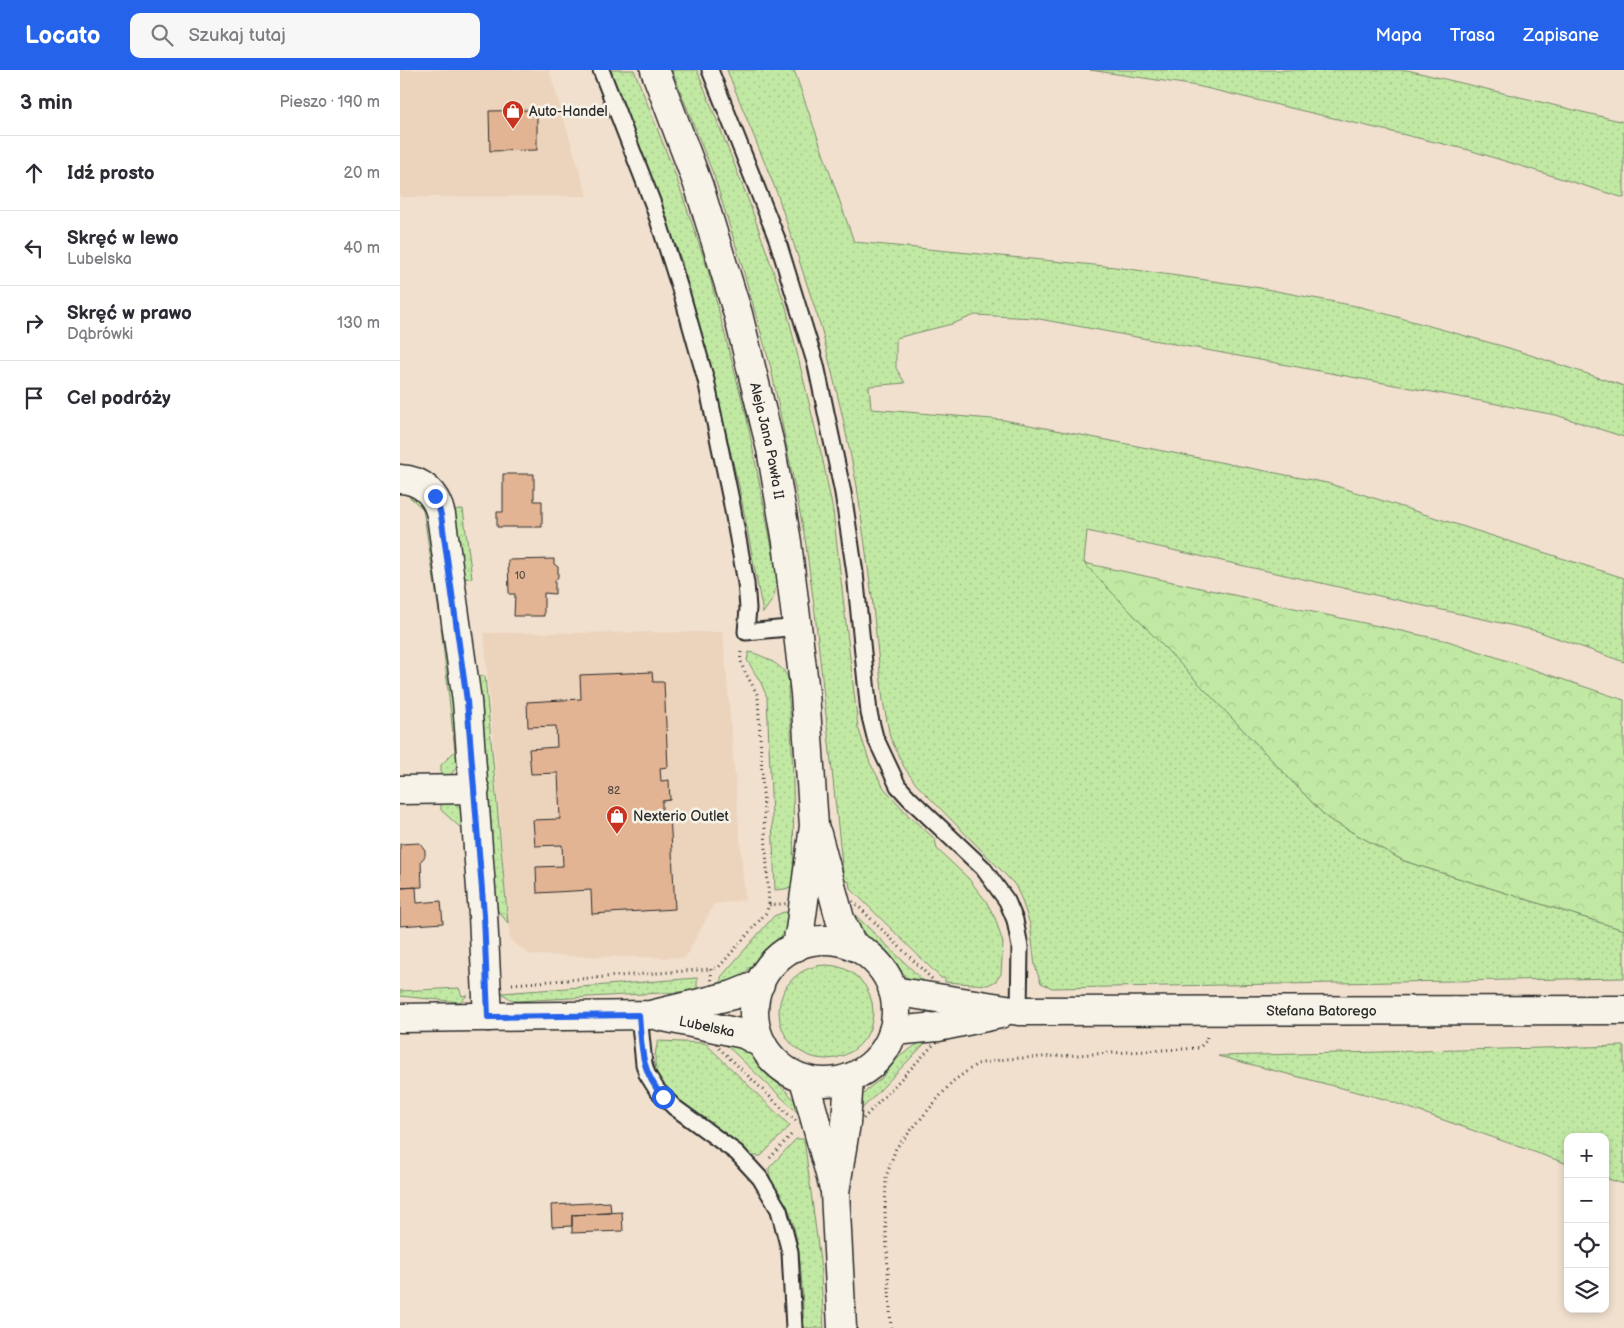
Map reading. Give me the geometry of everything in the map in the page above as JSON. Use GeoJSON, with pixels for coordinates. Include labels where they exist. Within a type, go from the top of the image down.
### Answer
{"type":"FeatureCollection","features":[{"type":"Feature","properties":{"kind":"street","name":"Aleja Jana Pawła II"},"geometry":{"type":"LineString","coordinates":[[655,70],[699,186],[738,314],[771,449],[787,542],[805,693],[814,826],[796,947]]}},
{"type":"Feature","properties":{"kind":"street"},"geometry":{"type":"LineString","coordinates":[[400,479],[413,481],[424,486],[435,496],[440,507],[467,701],[484,915],[488,1017]]}},
{"type":"Feature","properties":{"kind":"street"},"geometry":{"type":"LineString","coordinates":[[400,790],[474,789]]}},
{"type":"Feature","properties":{"kind":"street","name":"Aleja Jana Pawła II"},"geometry":{"type":"LineString","coordinates":[[814,826],[840,919],[853,946]]}},
{"type":"Feature","properties":{"kind":"street"},"geometry":{"type":"LineString","coordinates":[[826,939],[853,946],[877,962],[893,991],[897,1011],[889,1043],[876,1061],[849,1079],[817,1082],[795,1076],[779,1065],[762,1044],[754,1016],[760,984],[774,962],[786,952],[796,947],[814,940],[826,939]]}},
{"type":"Feature","properties":{"kind":"street","name":"Lubelska"},"geometry":{"type":"LineString","coordinates":[[645,1015],[733,995],[760,984]]}},
{"type":"Feature","properties":{"kind":"street","name":"Stefana Batorego"},"geometry":{"type":"LineString","coordinates":[[893,991],[1020,1011],[1624,1010]]}},
{"type":"Feature","properties":{"kind":"street","name":"Stefana Batorego"},"geometry":{"type":"LineString","coordinates":[[893,1031],[938,1027],[1020,1011]]}},
{"type":"Feature","properties":{"kind":"street","name":"Lubelska"},"geometry":{"type":"LineString","coordinates":[[400,1018],[645,1015],[744,1034],[762,1044]]}},
{"type":"Feature","properties":{"kind":"street"},"geometry":{"type":"LineString","coordinates":[[804,1079],[835,1192]]}},
{"type":"Feature","properties":{"kind":"street"},"geometry":{"type":"LineString","coordinates":[[842,1328],[835,1192],[846,1123],[849,1079]]}},
{"type":"Feature","properties":{"kind":"lane"},"geometry":{"type":"LineString","coordinates":[[601,70],[653,204],[682,295],[706,380],[746,583],[748,608],[746,632],[798,627]]}},
{"type":"Feature","properties":{"kind":"lane"},"geometry":{"type":"LineString","coordinates":[[710,70],[777,239],[816,365],[843,492],[869,713],[875,737],[898,786],[983,868],[1007,901],[1015,920],[1020,948],[1020,1011]]}},
{"type":"Feature","properties":{"kind":"lane"},"geometry":{"type":"LineString","coordinates":[[645,1015],[644,1064],[647,1074],[657,1090],[674,1107],[737,1153],[756,1173],[779,1210],[790,1252],[794,1328]]}},
{"type":"Feature","properties":{"kind":"path"},"geometry":{"type":"LineString","coordinates":[[487,986],[715,969],[722,964],[766,912],[769,905],[758,697],[740,660],[746,632]]}},
{"type":"Feature","properties":{"kind":"path"},"geometry":{"type":"LineString","coordinates":[[844,899],[849,899],[855,903],[934,980],[937,992]]}},
{"type":"Feature","properties":{"kind":"path"},"geometry":{"type":"LineString","coordinates":[[769,905],[795,903]]}},
{"type":"Feature","properties":{"kind":"path"},"geometry":{"type":"LineString","coordinates":[[711,969],[712,991]]}},
{"type":"Feature","properties":{"kind":"path"},"geometry":{"type":"LineString","coordinates":[[891,1328],[885,1214],[886,1177],[896,1148],[952,1082],[977,1064],[1006,1059],[1199,1048],[1206,1041],[1211,1012]]}},
{"type":"Feature","properties":{"kind":"path"},"geometry":{"type":"LineString","coordinates":[[855,1123],[867,1116],[936,1042],[938,1034]]}},
{"type":"Feature","properties":{"kind":"path"},"geometry":{"type":"LineString","coordinates":[[714,1035],[716,1043],[722,1052],[797,1126]]}},
{"type":"Feature","properties":{"kind":"path"},"geometry":{"type":"LineString","coordinates":[[756,1173],[797,1126],[806,1122]]}},
{"type":"Feature","properties":{"kind":"shaded area"},"geometry":{"type":"Polygon","coordinates":[[[400,70],[549,70],[587,196],[400,197],[400,70]]]}},
{"type":"Feature","properties":{"kind":"shaded area"},"geometry":{"type":"Polygon","coordinates":[[[723,632],[745,900],[714,904],[685,958],[530,955],[510,940],[484,633],[723,632]]]}},
{"type":"Feature","properties":{"kind":"green space"},"geometry":{"type":"Polygon","coordinates":[[[609,70],[634,70],[675,174],[708,270],[747,419],[778,579],[773,599],[763,613],[739,486],[682,262],[609,70]]]}},
{"type":"Feature","properties":{"kind":"green space"},"geometry":{"type":"Polygon","coordinates":[[[672,70],[697,70],[749,202],[786,307],[833,511],[858,727],[870,763],[884,788],[909,816],[935,839],[937,849],[968,878],[986,901],[995,918],[1003,943],[1001,974],[996,981],[988,985],[945,982],[945,978],[941,978],[850,888],[849,881],[844,882],[805,538],[771,368],[714,176],[672,70]]]}},
{"type":"Feature","properties":{"kind":"green space"},"geometry":{"type":"Polygon","coordinates":[[[727,70],[794,70],[854,242],[1115,267],[1255,287],[1361,307],[1509,348],[1624,386],[1624,437],[1556,415],[1034,318],[975,315],[952,324],[896,338],[896,368],[905,383],[869,386],[871,409],[1004,420],[1327,483],[1624,578],[1624,662],[1537,631],[1087,531],[1084,562],[1327,818],[1404,861],[1624,930],[1624,978],[1052,988],[1041,983],[1035,966],[1030,924],[1015,885],[916,784],[904,767],[890,737],[883,701],[872,597],[857,486],[821,327],[777,193],[727,70]]]}},
{"type":"Feature","properties":{"kind":"green space"},"geometry":{"type":"Polygon","coordinates":[[[1090,70],[1407,70],[1624,122],[1624,198],[1469,150],[1197,86],[1090,70]]]}},
{"type":"Feature","properties":{"kind":"green space"},"geometry":{"type":"Polygon","coordinates":[[[403,491],[408,492],[426,506],[442,608],[439,612],[423,509],[403,491]]]}},
{"type":"Feature","properties":{"kind":"green space"},"geometry":{"type":"Polygon","coordinates":[[[463,509],[472,578],[462,579],[453,510],[463,509]]]}},
{"type":"Feature","properties":{"kind":"green space"},"geometry":{"type":"Polygon","coordinates":[[[1084,563],[1448,641],[1624,700],[1624,930],[1404,861],[1327,818],[1084,563]]]}},
{"type":"Feature","properties":{"kind":"green space"},"geometry":{"type":"Polygon","coordinates":[[[441,627],[446,630],[459,753],[458,762],[453,772],[441,778],[441,765],[455,751],[441,627]]]}},
{"type":"Feature","properties":{"kind":"green space"},"geometry":{"type":"Polygon","coordinates":[[[749,652],[777,664],[787,676],[789,682],[793,789],[793,888],[775,890],[767,697],[747,660],[749,652]]]}},
{"type":"Feature","properties":{"kind":"green space"},"geometry":{"type":"Polygon","coordinates":[[[485,676],[508,923],[496,908],[475,681],[479,677],[485,676]]]}},
{"type":"Feature","properties":{"kind":"green space"},"geometry":{"type":"Polygon","coordinates":[[[441,801],[454,803],[462,810],[472,942],[462,829],[441,810],[441,801]]]}},
{"type":"Feature","properties":{"kind":"green space"},"geometry":{"type":"Polygon","coordinates":[[[850,910],[927,984],[912,982],[906,977],[887,952],[867,936],[850,910]]]}},
{"type":"Feature","properties":{"kind":"green space"},"geometry":{"type":"Polygon","coordinates":[[[784,912],[794,913],[788,928],[779,941],[761,956],[739,979],[721,986],[721,977],[774,916],[784,912]]]}},
{"type":"Feature","properties":{"kind":"green space"},"geometry":{"type":"Polygon","coordinates":[[[817,965],[835,965],[860,978],[870,994],[873,1012],[870,1030],[860,1046],[835,1059],[817,1059],[792,1046],[779,1021],[779,1003],[792,978],[817,965]]]}},
{"type":"Feature","properties":{"kind":"green space"},"geometry":{"type":"Polygon","coordinates":[[[697,978],[697,991],[517,1001],[510,999],[502,993],[697,978]]]}},
{"type":"Feature","properties":{"kind":"green space"},"geometry":{"type":"Polygon","coordinates":[[[459,988],[462,996],[468,995],[460,1002],[400,996],[400,991],[459,988]]]}},
{"type":"Feature","properties":{"kind":"green space"},"geometry":{"type":"Polygon","coordinates":[[[929,1039],[858,1113],[862,1096],[870,1087],[881,1079],[899,1057],[919,1043],[929,1039]]]}},
{"type":"Feature","properties":{"kind":"green space"},"geometry":{"type":"Polygon","coordinates":[[[658,1041],[705,1043],[790,1126],[761,1156],[751,1156],[666,1089],[656,1069],[655,1056],[658,1041]]]}},
{"type":"Feature","properties":{"kind":"green space"},"geometry":{"type":"Polygon","coordinates":[[[723,1042],[738,1044],[745,1048],[762,1070],[790,1095],[797,1107],[798,1113],[723,1042]]]}},
{"type":"Feature","properties":{"kind":"green space"},"geometry":{"type":"Polygon","coordinates":[[[1624,1046],[1624,1184],[1609,1179],[1609,1133],[1564,1133],[1564,1163],[1384,1099],[1218,1056],[1624,1046]]]}},
{"type":"Feature","properties":{"kind":"green space"},"geometry":{"type":"Polygon","coordinates":[[[796,1139],[804,1139],[820,1261],[824,1328],[804,1328],[801,1270],[794,1227],[788,1207],[769,1174],[769,1168],[796,1139]]]}},
{"type":"Feature","properties":{"kind":"building","name":"Auto-Handel"},"geometry":{"type":"Polygon","coordinates":[[[537,110],[537,150],[490,151],[489,111],[537,110]]]}},
{"type":"Feature","properties":{"kind":"building"},"geometry":{"type":"Polygon","coordinates":[[[503,474],[534,474],[534,501],[542,501],[542,527],[497,527],[497,512],[503,512],[503,474]]]}},
{"type":"Feature","properties":{"kind":"building"},"geometry":{"type":"Polygon","coordinates":[[[554,559],[554,564],[558,567],[558,577],[555,581],[555,594],[544,593],[544,616],[514,616],[515,594],[509,594],[508,560],[554,559]]]}},
{"type":"Feature","properties":{"kind":"building"},"geometry":{"type":"Polygon","coordinates":[[[652,672],[653,682],[664,682],[668,767],[660,768],[661,781],[669,780],[670,800],[662,801],[662,813],[670,813],[675,909],[592,914],[591,890],[537,893],[536,867],[563,866],[562,845],[535,846],[533,820],[560,819],[558,773],[531,774],[529,749],[557,747],[556,726],[528,727],[527,702],[581,699],[580,675],[652,672]]]}},
{"type":"Feature","properties":{"kind":"building"},"geometry":{"type":"Polygon","coordinates":[[[420,843],[425,850],[425,856],[421,861],[422,887],[400,888],[400,844],[420,843]]]}},
{"type":"Feature","properties":{"kind":"building"},"geometry":{"type":"Polygon","coordinates":[[[416,887],[417,903],[441,901],[443,923],[400,926],[400,888],[416,887]]]}},
{"type":"Feature","properties":{"kind":"building"},"geometry":{"type":"Polygon","coordinates":[[[610,1202],[611,1213],[572,1215],[572,1226],[552,1227],[551,1205],[610,1202]]]}},
{"type":"Feature","properties":{"kind":"building"},"geometry":{"type":"Polygon","coordinates":[[[622,1212],[623,1231],[572,1233],[572,1215],[622,1212]]]}},
{"type":"Feature","properties":{"kind":"place","name":"Auto-Handel"},"geometry":{"type":"Point","coordinates":[513,130]}},
{"type":"Feature","properties":{"kind":"place","name":"Nexterio Outlet"},"geometry":{"type":"Point","coordinates":[617,835]}},
{"type":"Feature","properties":{"kind":"route"},"geometry":{"type":"LineString","coordinates":[[435,496],[440,507],[467,701],[484,915],[488,1017],[639,1015],[644,1064],[647,1074],[663,1097]]}}]}
